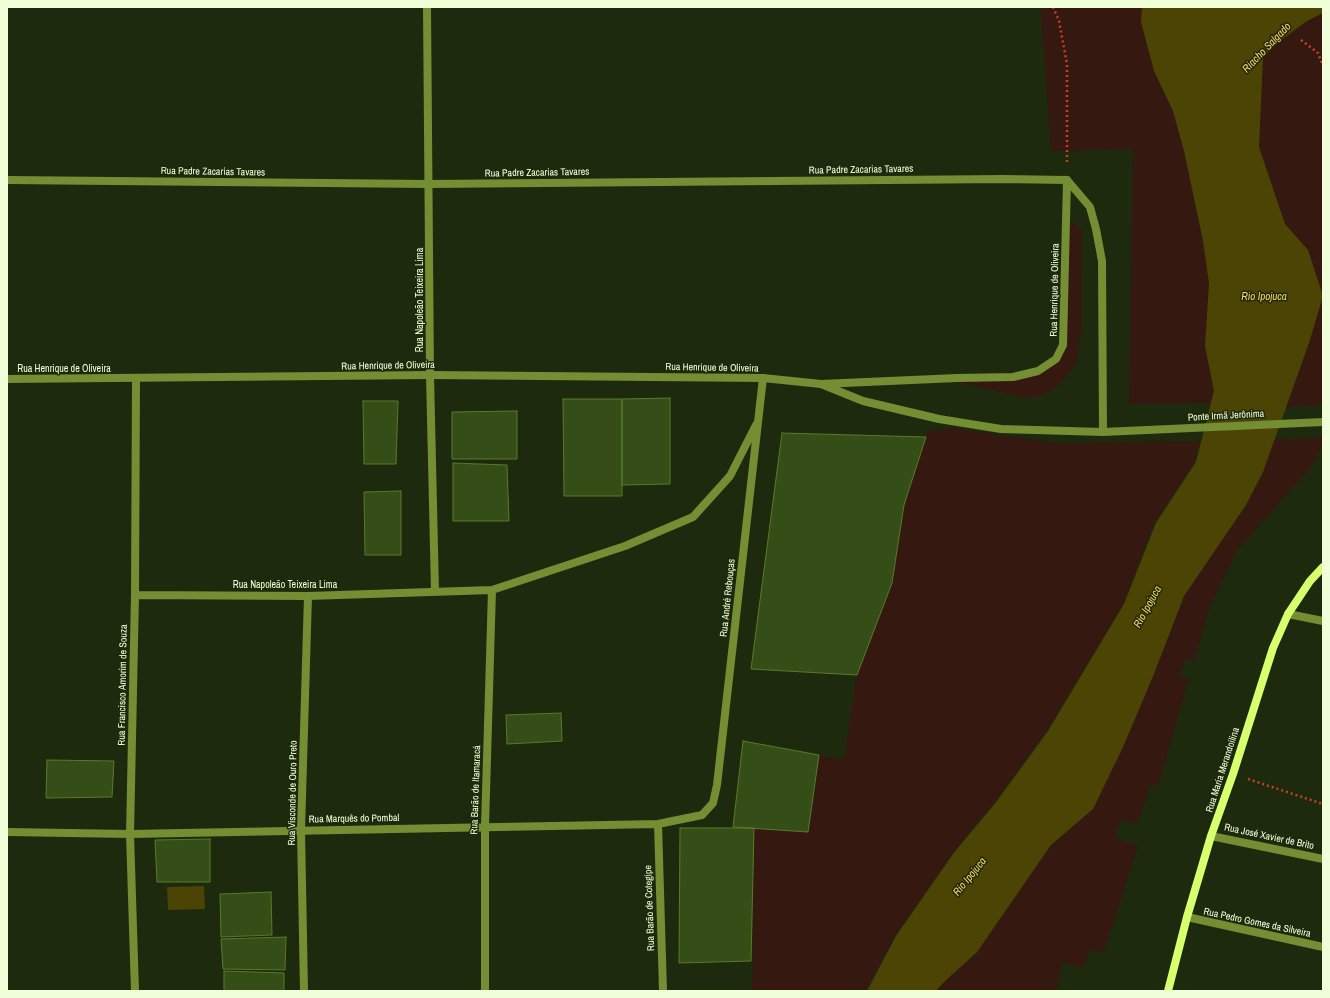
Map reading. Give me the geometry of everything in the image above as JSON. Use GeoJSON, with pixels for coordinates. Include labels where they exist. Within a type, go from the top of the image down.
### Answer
{"type":"FeatureCollection","features":[{"type":"Feature","properties":{"kind":"main road","name":"Rua Maria Merandoilina"},"geometry":{"type":"LineString","coordinates":[[1168,991],[1187,918],[1211,836],[1272,648],[1288,614],[1310,581],[1323,567]]}},
{"type":"Feature","properties":{"kind":"street","name":"Rua Napoleão Teixeira Lima"},"geometry":{"type":"LineString","coordinates":[[427,7],[430,375],[435,592]]}},
{"type":"Feature","properties":{"kind":"street","name":"Rua Padre Zacarias Tavares"},"geometry":{"type":"LineString","coordinates":[[7,180],[429,184],[1004,179],[1067,180]]}},
{"type":"Feature","properties":{"kind":"street","name":"Rua Henrique de Oliveira"},"geometry":{"type":"LineString","coordinates":[[7,379],[136,379],[430,375],[763,378],[821,384],[943,378],[1013,377],[1038,371],[1056,360],[1063,345],[1067,180]]}},
{"type":"Feature","properties":{"kind":"street"},"geometry":{"type":"LineString","coordinates":[[1067,180],[1090,207],[1102,261],[1104,432]]}},
{"type":"Feature","properties":{"kind":"street","name":"Rua André Rebouças"},"geometry":{"type":"LineString","coordinates":[[702,815],[713,803],[717,785],[763,378]]}},
{"type":"Feature","properties":{"kind":"street","name":"Rua Francisco Amorim de Souza"},"geometry":{"type":"LineString","coordinates":[[135,991],[130,834],[135,595],[136,379]]}},
{"type":"Feature","properties":{"kind":"street","name":"Ponte Irmã Jerônima"},"geometry":{"type":"LineString","coordinates":[[821,384],[863,400],[939,419],[1001,429],[1104,432],[1323,422]]}},
{"type":"Feature","properties":{"kind":"street","name":"Rua Napoleão Teixeira Lima"},"geometry":{"type":"LineString","coordinates":[[135,595],[308,596],[492,590],[625,546],[693,517],[730,476],[759,419]]}},
{"type":"Feature","properties":{"kind":"street","name":"Rua Barão de Itamaracá"},"geometry":{"type":"LineString","coordinates":[[485,991],[485,826],[492,590]]}},
{"type":"Feature","properties":{"kind":"street","name":"Rua Visconde de Ouro Preto"},"geometry":{"type":"LineString","coordinates":[[304,991],[301,830],[308,596]]}},
{"type":"Feature","properties":{"kind":"street"},"geometry":{"type":"LineString","coordinates":[[1288,614],[1323,621]]}},
{"type":"Feature","properties":{"kind":"street","name":"Rua Marquês do Pombal"},"geometry":{"type":"LineString","coordinates":[[7,832],[130,834],[485,826],[658,824],[702,815]]}},
{"type":"Feature","properties":{"kind":"street","name":"Rua Barão de Cotegipe"},"geometry":{"type":"LineString","coordinates":[[658,824],[663,991]]}},
{"type":"Feature","properties":{"kind":"street","name":"Rua José Xavier de Brito"},"geometry":{"type":"LineString","coordinates":[[1211,836],[1323,859]]}},
{"type":"Feature","properties":{"kind":"street","name":"Rua Pedro Gomes da Silveira"},"geometry":{"type":"LineString","coordinates":[[1187,918],[1323,947]]}},
{"type":"Feature","properties":{"kind":"path"},"geometry":{"type":"LineString","coordinates":[[1053,7],[1059,21],[1067,64],[1067,180]]}},
{"type":"Feature","properties":{"kind":"path"},"geometry":{"type":"LineString","coordinates":[[1301,40],[1318,53],[1323,66]]}},
{"type":"Feature","properties":{"kind":"path"},"geometry":{"type":"LineString","coordinates":[[1232,774],[1323,804]]}},
{"type":"Feature","properties":{"kind":"shaded area"},"geometry":{"type":"Polygon","coordinates":[[[1039,7],[1142,7],[1141,22],[1154,71],[1173,111],[1184,151],[1203,241],[1209,283],[1205,346],[1214,391],[1211,403],[1129,404],[1133,149],[1051,151],[1041,11],[1039,7]]]}},
{"type":"Feature","properties":{"kind":"shaded area"},"geometry":{"type":"Polygon","coordinates":[[[1323,13],[1323,295],[1308,250],[1285,224],[1259,147],[1263,56],[1307,21],[1323,13]]]}},
{"type":"Feature","properties":{"kind":"shaded area"},"geometry":{"type":"Polygon","coordinates":[[[1066,217],[1082,230],[1081,332],[1076,363],[1065,378],[1052,390],[1043,395],[1025,398],[943,378],[1013,377],[1056,359],[1063,345],[1066,217]]]}},
{"type":"Feature","properties":{"kind":"shaded area"},"geometry":{"type":"Polygon","coordinates":[[[1323,296],[1323,405],[1285,407],[1323,296]]]}},
{"type":"Feature","properties":{"kind":"shaded area"},"geometry":{"type":"Polygon","coordinates":[[[952,428],[1057,443],[1200,441],[1195,461],[1154,523],[1123,604],[1047,730],[996,800],[952,854],[895,936],[865,991],[752,991],[754,828],[808,832],[819,755],[844,760],[857,675],[892,583],[904,505],[927,436],[927,431],[952,428]]]}},
{"type":"Feature","properties":{"kind":"shaded area"},"geometry":{"type":"Polygon","coordinates":[[[1323,437],[1323,442],[1314,464],[1237,550],[1209,609],[1194,661],[1185,659],[1180,676],[1189,678],[1158,786],[1151,784],[1137,824],[1120,820],[1116,838],[1138,846],[1104,952],[1090,950],[1083,968],[1062,963],[1057,991],[936,991],[977,952],[1051,844],[1093,809],[1123,747],[1154,674],[1184,596],[1246,505],[1263,472],[1274,440],[1323,437]]]}},
{"type":"Feature","properties":{"kind":"water","name":"Rio Ipojuca"},"geometry":{"type":"Polygon","coordinates":[[[1142,7],[1323,7],[1323,13],[1307,21],[1280,41],[1263,57],[1259,147],[1285,224],[1308,250],[1323,296],[1309,343],[1263,472],[1246,505],[1184,596],[1154,674],[1123,747],[1093,809],[1051,845],[977,952],[936,991],[867,991],[896,936],[953,854],[997,801],[1048,731],[1124,604],[1156,523],[1196,462],[1214,391],[1205,346],[1209,283],[1203,241],[1184,151],[1173,111],[1154,71],[1141,22],[1142,7]]]}},
{"type":"Feature","properties":{"kind":"water"},"geometry":{"type":"Polygon","coordinates":[[[204,886],[205,909],[168,910],[167,887],[204,886]]]}},
{"type":"Feature","properties":{"kind":"building"},"geometry":{"type":"Polygon","coordinates":[[[670,398],[670,484],[622,485],[622,399],[670,398]]]}},
{"type":"Feature","properties":{"kind":"building"},"geometry":{"type":"Polygon","coordinates":[[[563,399],[622,399],[622,496],[564,496],[563,399]]]}},
{"type":"Feature","properties":{"kind":"building"},"geometry":{"type":"Polygon","coordinates":[[[363,401],[398,401],[396,464],[364,464],[363,401]]]}},
{"type":"Feature","properties":{"kind":"building"},"geometry":{"type":"Polygon","coordinates":[[[517,411],[517,459],[452,459],[452,412],[517,411]]]}},
{"type":"Feature","properties":{"kind":"building"},"geometry":{"type":"Polygon","coordinates":[[[782,433],[926,437],[904,505],[892,583],[857,675],[751,669],[782,433]]]}},
{"type":"Feature","properties":{"kind":"building"},"geometry":{"type":"Polygon","coordinates":[[[453,463],[507,465],[509,521],[453,521],[453,463]]]}},
{"type":"Feature","properties":{"kind":"building"},"geometry":{"type":"Polygon","coordinates":[[[401,491],[401,555],[365,555],[364,492],[401,491]]]}},
{"type":"Feature","properties":{"kind":"building"},"geometry":{"type":"Polygon","coordinates":[[[561,713],[562,741],[507,744],[506,715],[561,713]]]}},
{"type":"Feature","properties":{"kind":"building"},"geometry":{"type":"Polygon","coordinates":[[[743,741],[819,755],[808,832],[733,827],[743,741]]]}},
{"type":"Feature","properties":{"kind":"building"},"geometry":{"type":"Polygon","coordinates":[[[47,760],[114,761],[112,797],[46,798],[47,760]]]}},
{"type":"Feature","properties":{"kind":"building"},"geometry":{"type":"Polygon","coordinates":[[[680,828],[754,828],[751,961],[679,963],[680,828]]]}},
{"type":"Feature","properties":{"kind":"building"},"geometry":{"type":"Polygon","coordinates":[[[210,839],[210,882],[157,882],[155,840],[210,839]]]}},
{"type":"Feature","properties":{"kind":"building"},"geometry":{"type":"Polygon","coordinates":[[[271,892],[272,935],[221,937],[220,894],[271,892]]]}},
{"type":"Feature","properties":{"kind":"building"},"geometry":{"type":"Polygon","coordinates":[[[286,937],[285,970],[223,969],[221,939],[286,937]]]}},
{"type":"Feature","properties":{"kind":"building"},"geometry":{"type":"Polygon","coordinates":[[[224,971],[284,973],[284,991],[224,991],[224,971]]]}},
{"type":"Feature","properties":{"kind":"water label","name":"Riacho Salgado"},"geometry":{"type":"Point","coordinates":[1267,48]}}]}
